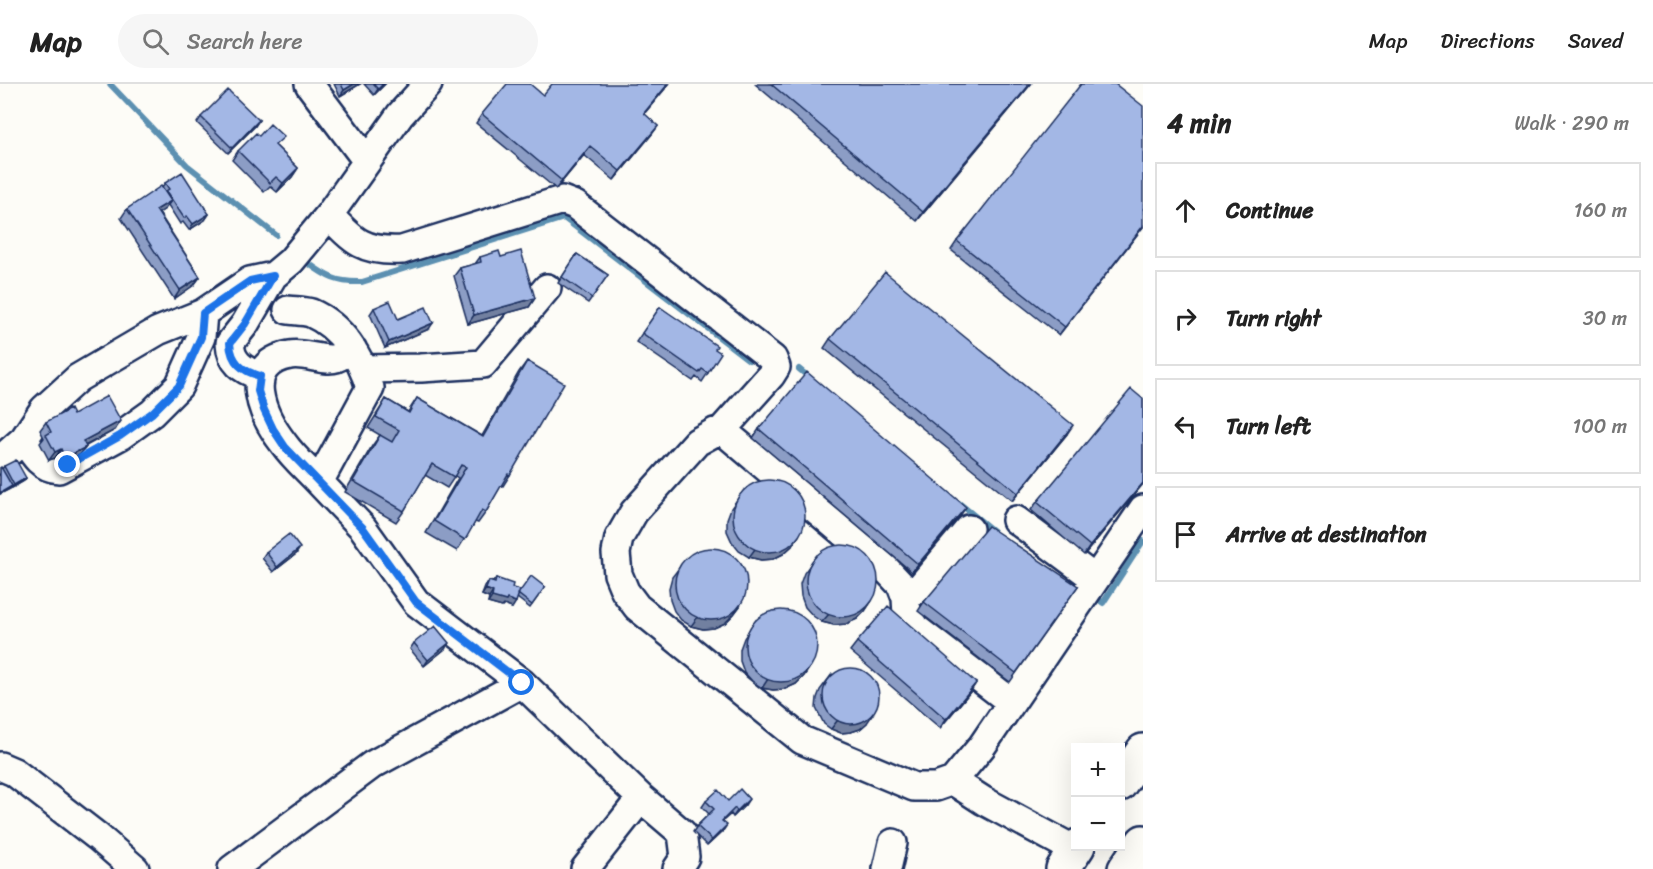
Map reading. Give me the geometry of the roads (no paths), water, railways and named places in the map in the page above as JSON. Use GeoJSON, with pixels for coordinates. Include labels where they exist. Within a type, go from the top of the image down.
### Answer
{"type":"FeatureCollection","features":[{"type":"Feature","properties":{"kind":"highway"},"geometry":{"type":"LineString","coordinates":[[1125,777],[1143,751]]}},
{"type":"Feature","properties":{"kind":"highway"},"geometry":{"type":"LineString","coordinates":[[1125,869],[1143,842]]}},
{"type":"Feature","properties":{"kind":"street"},"geometry":{"type":"LineString","coordinates":[[309,84],[367,161]]}},
{"type":"Feature","properties":{"kind":"street"},"geometry":{"type":"LineString","coordinates":[[260,376],[245,371],[231,354],[230,343],[245,324],[273,276],[291,261],[329,215],[400,115],[428,84]]}},
{"type":"Feature","properties":{"kind":"street"},"geometry":{"type":"LineString","coordinates":[[329,215],[345,233],[363,246],[381,251],[402,250],[562,200],[575,205],[773,359],[776,367],[771,375],[722,430],[697,442],[634,512],[620,538],[616,553],[618,574],[625,591],[637,607],[802,740],[914,787],[936,788],[953,781],[982,746],[1143,509]]}},
{"type":"Feature","properties":{"kind":"street"},"geometry":{"type":"LineString","coordinates":[[0,460],[24,439],[44,409],[78,378],[158,331],[203,313],[250,281],[273,276]]}},
{"type":"Feature","properties":{"kind":"street"},"geometry":{"type":"LineString","coordinates":[[547,288],[483,364],[334,359],[293,354],[279,357],[268,365],[260,376],[258,391],[273,429],[285,447],[363,528],[416,602],[522,683],[641,798],[682,833],[685,856],[677,869]]}},
{"type":"Feature","properties":{"kind":"street"},"geometry":{"type":"LineString","coordinates":[[288,310],[309,312],[332,326],[358,359],[370,388],[319,482]]}},
{"type":"Feature","properties":{"kind":"street"},"geometry":{"type":"LineString","coordinates":[[24,439],[35,459],[59,470],[120,436],[152,413],[179,386],[201,337],[203,313]]}},
{"type":"Feature","properties":{"kind":"street"},"geometry":{"type":"LineString","coordinates":[[722,430],[902,585],[906,598],[906,615],[915,628],[1011,702]]}},
{"type":"Feature","properties":{"kind":"street"},"geometry":{"type":"LineString","coordinates":[[1016,520],[1094,578]]}},
{"type":"Feature","properties":{"kind":"street"},"geometry":{"type":"LineString","coordinates":[[906,598],[921,586],[969,529]]}},
{"type":"Feature","properties":{"kind":"street"},"geometry":{"type":"LineString","coordinates":[[232,869],[372,765],[522,683]]}},
{"type":"Feature","properties":{"kind":"street"},"geometry":{"type":"LineString","coordinates":[[0,766],[14,772],[98,837],[135,869]]}},
{"type":"Feature","properties":{"kind":"street"},"geometry":{"type":"LineString","coordinates":[[953,781],[1072,855]]}},
{"type":"Feature","properties":{"kind":"street"},"geometry":{"type":"LineString","coordinates":[[585,869],[641,798]]}},
{"type":"Feature","properties":{"kind":"street"},"geometry":{"type":"LineString","coordinates":[[887,869],[893,843]]}},
{"type":"Feature","properties":{"kind":"street"},"geometry":{"type":"LineString","coordinates":[[1132,869],[1143,859]]}},
{"type":"Feature","properties":{"kind":"waterway"},"geometry":{"type":"LineString","coordinates":[[110,84],[187,165],[276,235]]}},
{"type":"Feature","properties":{"kind":"waterway"},"geometry":{"type":"LineString","coordinates":[[308,263],[333,278],[362,282],[564,218],[749,360]]}},
{"type":"Feature","properties":{"kind":"waterway"},"geometry":{"type":"LineString","coordinates":[[799,369],[811,379]]}},
{"type":"Feature","properties":{"kind":"waterway"},"geometry":{"type":"LineString","coordinates":[[959,503],[993,531]]}},
{"type":"Feature","properties":{"kind":"waterway"},"geometry":{"type":"LineString","coordinates":[[1098,599],[1103,603],[1143,541]]}}]}
